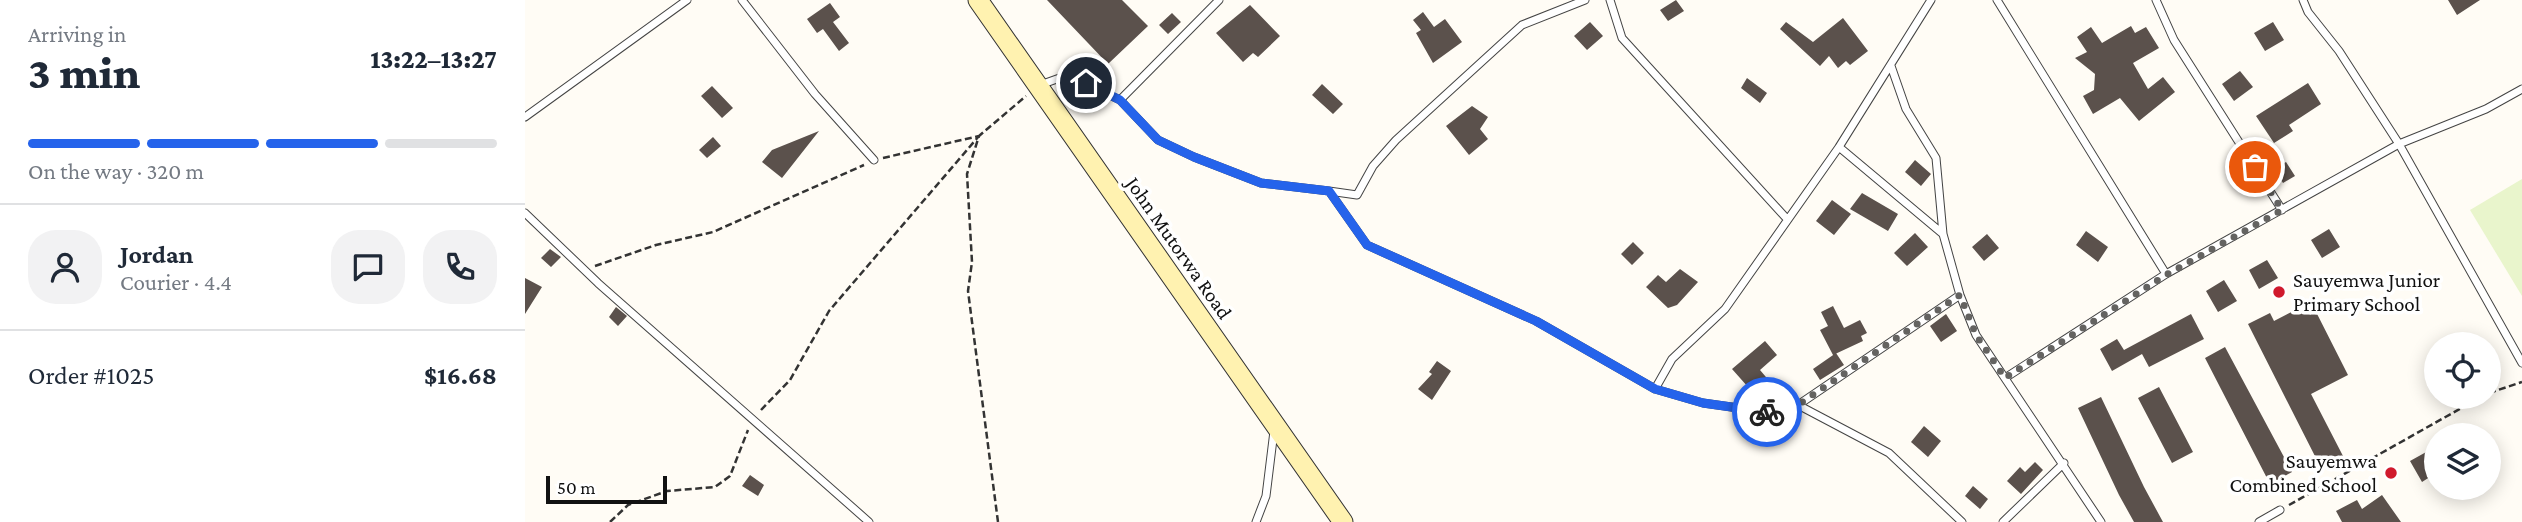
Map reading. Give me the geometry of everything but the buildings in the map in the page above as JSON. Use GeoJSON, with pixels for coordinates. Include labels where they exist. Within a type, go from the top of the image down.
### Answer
{"type":"FeatureCollection","features":[{"type":"Feature","properties":{"kind":"street","name":"John Mutorwa Road"},"geometry":{"type":"LineString","coordinates":[[978,0],[1343,522]]}},
{"type":"Feature","properties":{"kind":"lane"},"geometry":{"type":"LineString","coordinates":[[525,117],[687,0]]}},
{"type":"Feature","properties":{"kind":"lane"},"geometry":{"type":"LineString","coordinates":[[742,0],[815,94],[874,160]]}},
{"type":"Feature","properties":{"kind":"lane"},"geometry":{"type":"LineString","coordinates":[[1120,100],[1219,0]]}},
{"type":"Feature","properties":{"kind":"lane"},"geometry":{"type":"LineString","coordinates":[[1039,85],[1068,75],[1120,100],[1158,140],[1261,183],[1357,195],[1373,166],[1396,140],[1522,25],[1585,0]]}},
{"type":"Feature","properties":{"kind":"lane"},"geometry":{"type":"LineString","coordinates":[[1609,0],[1622,38],[1787,219]]}},
{"type":"Feature","properties":{"kind":"lane"},"geometry":{"type":"LineString","coordinates":[[1655,389],[1672,359],[1725,309],[1839,147],[1931,0]]}},
{"type":"Feature","properties":{"kind":"lane"},"geometry":{"type":"LineString","coordinates":[[1997,0],[2166,275]]}},
{"type":"Feature","properties":{"kind":"lane"},"geometry":{"type":"LineString","coordinates":[[2156,0],[2159,13],[2174,40],[2282,210]]}},
{"type":"Feature","properties":{"kind":"lane"},"geometry":{"type":"LineString","coordinates":[[2303,0],[2308,12],[2339,51],[2399,144],[2522,363]]}},
{"type":"Feature","properties":{"kind":"lane"},"geometry":{"type":"LineString","coordinates":[[1891,65],[1906,109],[1936,158],[1943,234],[1960,295],[1976,335],[2101,522]]}},
{"type":"Feature","properties":{"kind":"lane"},"geometry":{"type":"LineString","coordinates":[[2005,378],[2166,275],[2399,144],[2486,109],[2522,89]]}},
{"type":"Feature","properties":{"kind":"lane"},"geometry":{"type":"LineString","coordinates":[[1839,147],[1943,234]]}},
{"type":"Feature","properties":{"kind":"lane"},"geometry":{"type":"LineString","coordinates":[[1329,191],[1367,245],[1536,321],[1655,389],[1703,403],[1774,413],[1798,405],[1960,295]]}},
{"type":"Feature","properties":{"kind":"lane"},"geometry":{"type":"LineString","coordinates":[[525,213],[586,271],[869,522]]}},
{"type":"Feature","properties":{"kind":"lane"},"geometry":{"type":"LineString","coordinates":[[1798,405],[1889,453],[1962,522]]}},
{"type":"Feature","properties":{"kind":"lane"},"geometry":{"type":"LineString","coordinates":[[1256,522],[1266,496],[1275,427]]}},
{"type":"Feature","properties":{"kind":"lane"},"geometry":{"type":"LineString","coordinates":[[2003,522],[2064,463]]}},
{"type":"Feature","properties":{"kind":"lane"},"geometry":{"type":"LineString","coordinates":[[2259,522],[2280,510]]}},
{"type":"Feature","properties":{"kind":"path"},"geometry":{"type":"LineString","coordinates":[[610,522],[628,505],[667,491],[715,486],[730,476],[753,418],[790,380],[829,311],[846,289],[994,120],[1039,85]]}},
{"type":"Feature","properties":{"kind":"path"},"geometry":{"type":"LineString","coordinates":[[586,271],[618,257],[713,232],[874,160],[979,136]]}},
{"type":"Feature","properties":{"kind":"path"},"geometry":{"type":"LineString","coordinates":[[979,136],[967,174],[972,262],[968,291],[998,522]]}},
{"type":"Feature","properties":{"kind":"path"},"geometry":{"type":"LineString","coordinates":[[2501,389],[2522,382]]}},
{"type":"Feature","properties":{"kind":"path"},"geometry":{"type":"LineString","coordinates":[[2280,510],[2460,409]]}},
{"type":"Feature","properties":{"kind":"green space"},"geometry":{"type":"Polygon","coordinates":[[[2522,179],[2522,296],[2470,210],[2522,179]]]}},
{"type":"Feature","properties":{"kind":"way so far"},"geometry":{"type":"LineString","coordinates":[[1767,412],[1774,413],[1798,405],[1960,295],[1976,335],[2005,378],[2166,275],[2282,210],[2255,167]]}},
{"type":"Feature","properties":{"kind":"place","name":"Sauyemwa Junior Primary School"},"geometry":{"type":"Point","coordinates":[2279,292]}},
{"type":"Feature","properties":{"kind":"place","name":"Sauyemwa Combined School"},"geometry":{"type":"Point","coordinates":[2391,473]}},
{"type":"Feature","properties":{"kind":"route"},"geometry":{"type":"LineString","coordinates":[[1086,83],[1120,100],[1158,140],[1194,157],[1261,183],[1329,191],[1367,245],[1536,321],[1655,389],[1703,403],[1767,412]]}}]}
